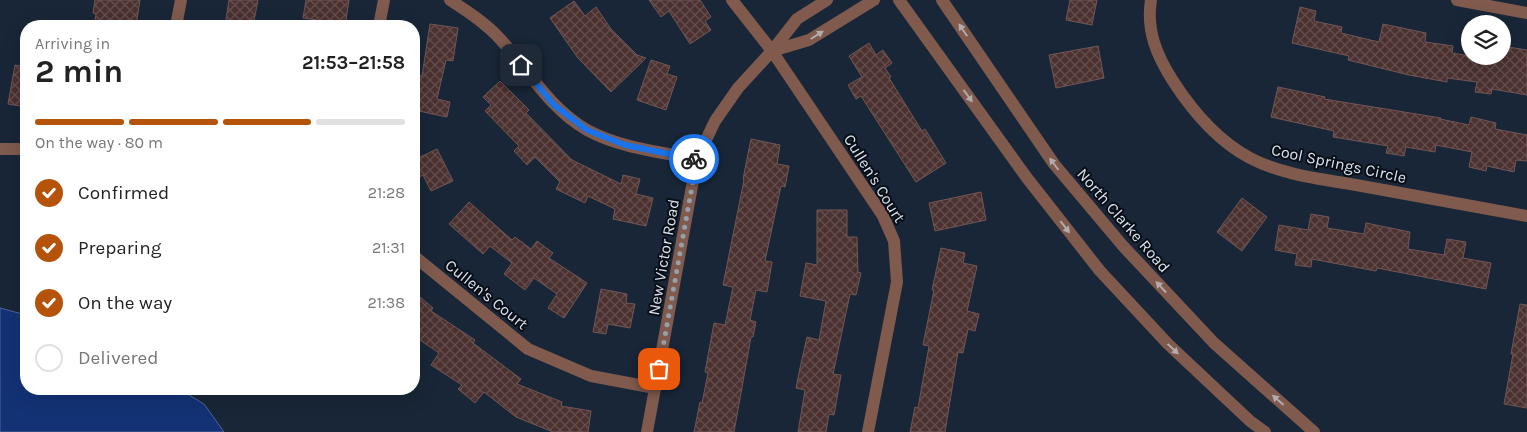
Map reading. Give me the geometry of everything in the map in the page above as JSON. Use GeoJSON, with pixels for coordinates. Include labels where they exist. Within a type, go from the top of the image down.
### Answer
{"type":"FeatureCollection","features":[{"type":"Feature","properties":{"kind":"street"},"geometry":{"type":"LineString","coordinates":[[177,20],[181,0]]}},
{"type":"Feature","properties":{"kind":"street"},"geometry":{"type":"LineString","coordinates":[[380,20],[384,0]]}},
{"type":"Feature","properties":{"kind":"street"},"geometry":{"type":"LineString","coordinates":[[450,0],[467,11],[499,38],[554,105],[587,130],[625,145],[697,159]]}},
{"type":"Feature","properties":{"kind":"street","name":"Cullen's Court"},"geometry":{"type":"LineString","coordinates":[[732,0],[772,51],[883,216],[894,241],[896,282],[868,432]]}},
{"type":"Feature","properties":{"kind":"street","name":"New Victor Road"},"geometry":{"type":"LineString","coordinates":[[647,432],[697,159],[715,121],[733,95],[772,51],[797,18],[827,0]]}},
{"type":"Feature","properties":{"kind":"street"},"geometry":{"type":"LineString","coordinates":[[772,51],[809,40],[874,0]]}},
{"type":"Feature","properties":{"kind":"street"},"geometry":{"type":"LineString","coordinates":[[899,0],[1026,178],[1100,271],[1168,344],[1250,421],[1265,432]]}},
{"type":"Feature","properties":{"kind":"street","name":"North Clarke Road"},"geometry":{"type":"LineString","coordinates":[[942,0],[1054,164],[1123,246],[1214,343],[1314,432]]}},
{"type":"Feature","properties":{"kind":"street","name":"Cool Springs Circle"},"geometry":{"type":"LineString","coordinates":[[1152,0],[1150,9],[1151,35],[1159,57],[1171,78],[1199,117],[1221,139],[1250,158],[1273,168],[1309,177],[1527,216]]}},
{"type":"Feature","properties":{"kind":"street"},"geometry":{"type":"LineString","coordinates":[[1456,0],[1527,13]]}},
{"type":"Feature","properties":{"kind":"street"},"geometry":{"type":"LineString","coordinates":[[0,149],[20,149]]}},
{"type":"Feature","properties":{"kind":"street","name":"Cullen's Court"},"geometry":{"type":"LineString","coordinates":[[420,261],[528,349],[591,376],[655,388]]}},
{"type":"Feature","properties":{"kind":"water"},"geometry":{"type":"Polygon","coordinates":[[[0,308],[20,313],[20,395],[189,395],[204,404],[224,432],[0,432],[0,308]]]}},
{"type":"Feature","properties":{"kind":"building"},"geometry":{"type":"Polygon","coordinates":[[[95,0],[140,0],[137,20],[95,20],[96,14],[93,13],[95,0]]]}},
{"type":"Feature","properties":{"kind":"building"},"geometry":{"type":"Polygon","coordinates":[[[229,0],[258,0],[254,20],[226,20],[229,0]]]}},
{"type":"Feature","properties":{"kind":"building"},"geometry":{"type":"Polygon","coordinates":[[[306,0],[349,0],[346,20],[303,18],[306,0]]]}},
{"type":"Feature","properties":{"kind":"building"},"geometry":{"type":"Polygon","coordinates":[[[649,0],[700,0],[711,17],[705,21],[711,30],[690,44],[669,11],[661,17],[649,0]]]}},
{"type":"Feature","properties":{"kind":"building"},"geometry":{"type":"Polygon","coordinates":[[[1070,0],[1097,0],[1092,25],[1066,20],[1070,0]]]}},
{"type":"Feature","properties":{"kind":"building"},"geometry":{"type":"Polygon","coordinates":[[[574,1],[585,16],[596,7],[611,29],[637,55],[646,58],[611,92],[578,58],[550,18],[574,1]]]}},
{"type":"Feature","properties":{"kind":"building"},"geometry":{"type":"Polygon","coordinates":[[[1300,7],[1316,11],[1314,21],[1342,27],[1341,33],[1379,42],[1383,24],[1426,33],[1425,42],[1453,46],[1452,53],[1461,54],[1461,65],[1511,65],[1511,47],[1527,50],[1527,95],[1492,89],[1491,94],[1475,92],[1477,82],[1447,78],[1447,82],[1409,75],[1348,60],[1349,56],[1292,43],[1300,7]]]}},
{"type":"Feature","properties":{"kind":"building"},"geometry":{"type":"Polygon","coordinates":[[[430,24],[458,28],[453,61],[446,60],[437,99],[450,102],[447,117],[420,111],[420,76],[422,76],[430,24]]]}},
{"type":"Feature","properties":{"kind":"building"},"geometry":{"type":"Polygon","coordinates":[[[869,43],[876,55],[883,50],[892,63],[885,68],[891,77],[889,78],[922,131],[925,129],[946,163],[916,182],[861,96],[856,99],[848,85],[862,77],[849,56],[869,43]]]}},
{"type":"Feature","properties":{"kind":"building"},"geometry":{"type":"Polygon","coordinates":[[[1098,46],[1104,78],[1056,88],[1049,55],[1098,46]]]}},
{"type":"Feature","properties":{"kind":"building"},"geometry":{"type":"Polygon","coordinates":[[[651,60],[670,66],[667,74],[677,77],[666,110],[637,100],[651,60]]]}},
{"type":"Feature","properties":{"kind":"building"},"geometry":{"type":"Polygon","coordinates":[[[15,65],[20,66],[20,106],[8,104],[15,65]]]}},
{"type":"Feature","properties":{"kind":"building"},"geometry":{"type":"Polygon","coordinates":[[[500,81],[529,110],[526,113],[572,160],[621,184],[623,175],[640,179],[636,194],[653,198],[646,226],[613,219],[615,209],[588,196],[585,203],[556,189],[560,182],[535,157],[527,165],[514,151],[519,146],[485,111],[491,105],[483,97],[500,81]]]}},
{"type":"Feature","properties":{"kind":"building"},"geometry":{"type":"Polygon","coordinates":[[[1278,87],[1325,97],[1324,99],[1441,118],[1469,125],[1471,117],[1496,123],[1495,129],[1527,135],[1527,161],[1516,160],[1514,172],[1487,166],[1486,171],[1469,167],[1472,152],[1436,145],[1435,152],[1406,147],[1404,156],[1386,153],[1388,146],[1333,137],[1334,131],[1271,117],[1278,87]]]}},
{"type":"Feature","properties":{"kind":"building"},"geometry":{"type":"Polygon","coordinates":[[[751,139],[780,145],[777,164],[789,166],[785,187],[781,186],[765,261],[772,262],[767,292],[756,290],[750,320],[756,322],[753,337],[751,337],[734,432],[694,432],[708,373],[705,372],[714,323],[725,325],[733,287],[723,285],[751,139]]]}},
{"type":"Feature","properties":{"kind":"building"},"geometry":{"type":"Polygon","coordinates":[[[437,149],[453,181],[431,191],[423,175],[420,177],[420,157],[437,149]]]}},
{"type":"Feature","properties":{"kind":"building"},"geometry":{"type":"Polygon","coordinates":[[[981,192],[986,220],[935,231],[929,203],[981,192]]]}},
{"type":"Feature","properties":{"kind":"building"},"geometry":{"type":"Polygon","coordinates":[[[1242,198],[1267,217],[1242,251],[1217,232],[1242,198]]]}},
{"type":"Feature","properties":{"kind":"building"},"geometry":{"type":"Polygon","coordinates":[[[469,202],[512,240],[515,237],[531,249],[537,241],[553,253],[549,258],[587,283],[564,318],[548,308],[557,294],[534,278],[525,290],[504,274],[512,263],[490,246],[483,254],[449,224],[469,202]]]}},
{"type":"Feature","properties":{"kind":"building"},"geometry":{"type":"Polygon","coordinates":[[[817,210],[847,210],[847,237],[857,237],[858,272],[861,273],[856,295],[850,294],[833,374],[841,375],[834,415],[829,414],[826,432],[798,432],[805,390],[796,388],[800,368],[807,337],[819,340],[826,301],[800,296],[806,263],[817,265],[817,210]]]}},
{"type":"Feature","properties":{"kind":"building"},"geometry":{"type":"Polygon","coordinates":[[[1311,214],[1329,217],[1327,228],[1364,234],[1366,223],[1410,232],[1408,249],[1444,255],[1447,239],[1466,242],[1463,258],[1491,263],[1486,289],[1377,268],[1376,271],[1312,259],[1311,267],[1295,265],[1297,254],[1275,250],[1279,225],[1308,230],[1311,214]]]}},
{"type":"Feature","properties":{"kind":"building"},"geometry":{"type":"Polygon","coordinates":[[[941,248],[965,253],[963,263],[977,266],[967,311],[979,314],[975,331],[968,329],[963,353],[958,352],[945,432],[910,432],[915,407],[918,408],[929,346],[923,345],[941,248]]]}},
{"type":"Feature","properties":{"kind":"building"},"geometry":{"type":"Polygon","coordinates":[[[601,289],[627,294],[626,303],[635,304],[630,328],[608,324],[606,334],[593,332],[601,289]]]}},
{"type":"Feature","properties":{"kind":"building"},"geometry":{"type":"Polygon","coordinates":[[[420,297],[433,308],[431,311],[475,340],[473,343],[521,379],[517,384],[562,402],[561,406],[591,411],[588,432],[553,432],[516,417],[484,392],[475,403],[458,389],[462,385],[431,365],[439,353],[420,340],[420,297]]]}},
{"type":"Feature","properties":{"kind":"building"},"geometry":{"type":"Polygon","coordinates":[[[1520,304],[1527,305],[1527,408],[1504,404],[1520,304]]]}},
{"type":"Feature","properties":{"kind":"way so far"},"geometry":{"type":"LineString","coordinates":[[659,369],[697,159],[694,159]]}},
{"type":"Feature","properties":{"kind":"route"},"geometry":{"type":"LineString","coordinates":[[521,65],[554,105],[587,130],[625,145],[694,159]]}}]}
